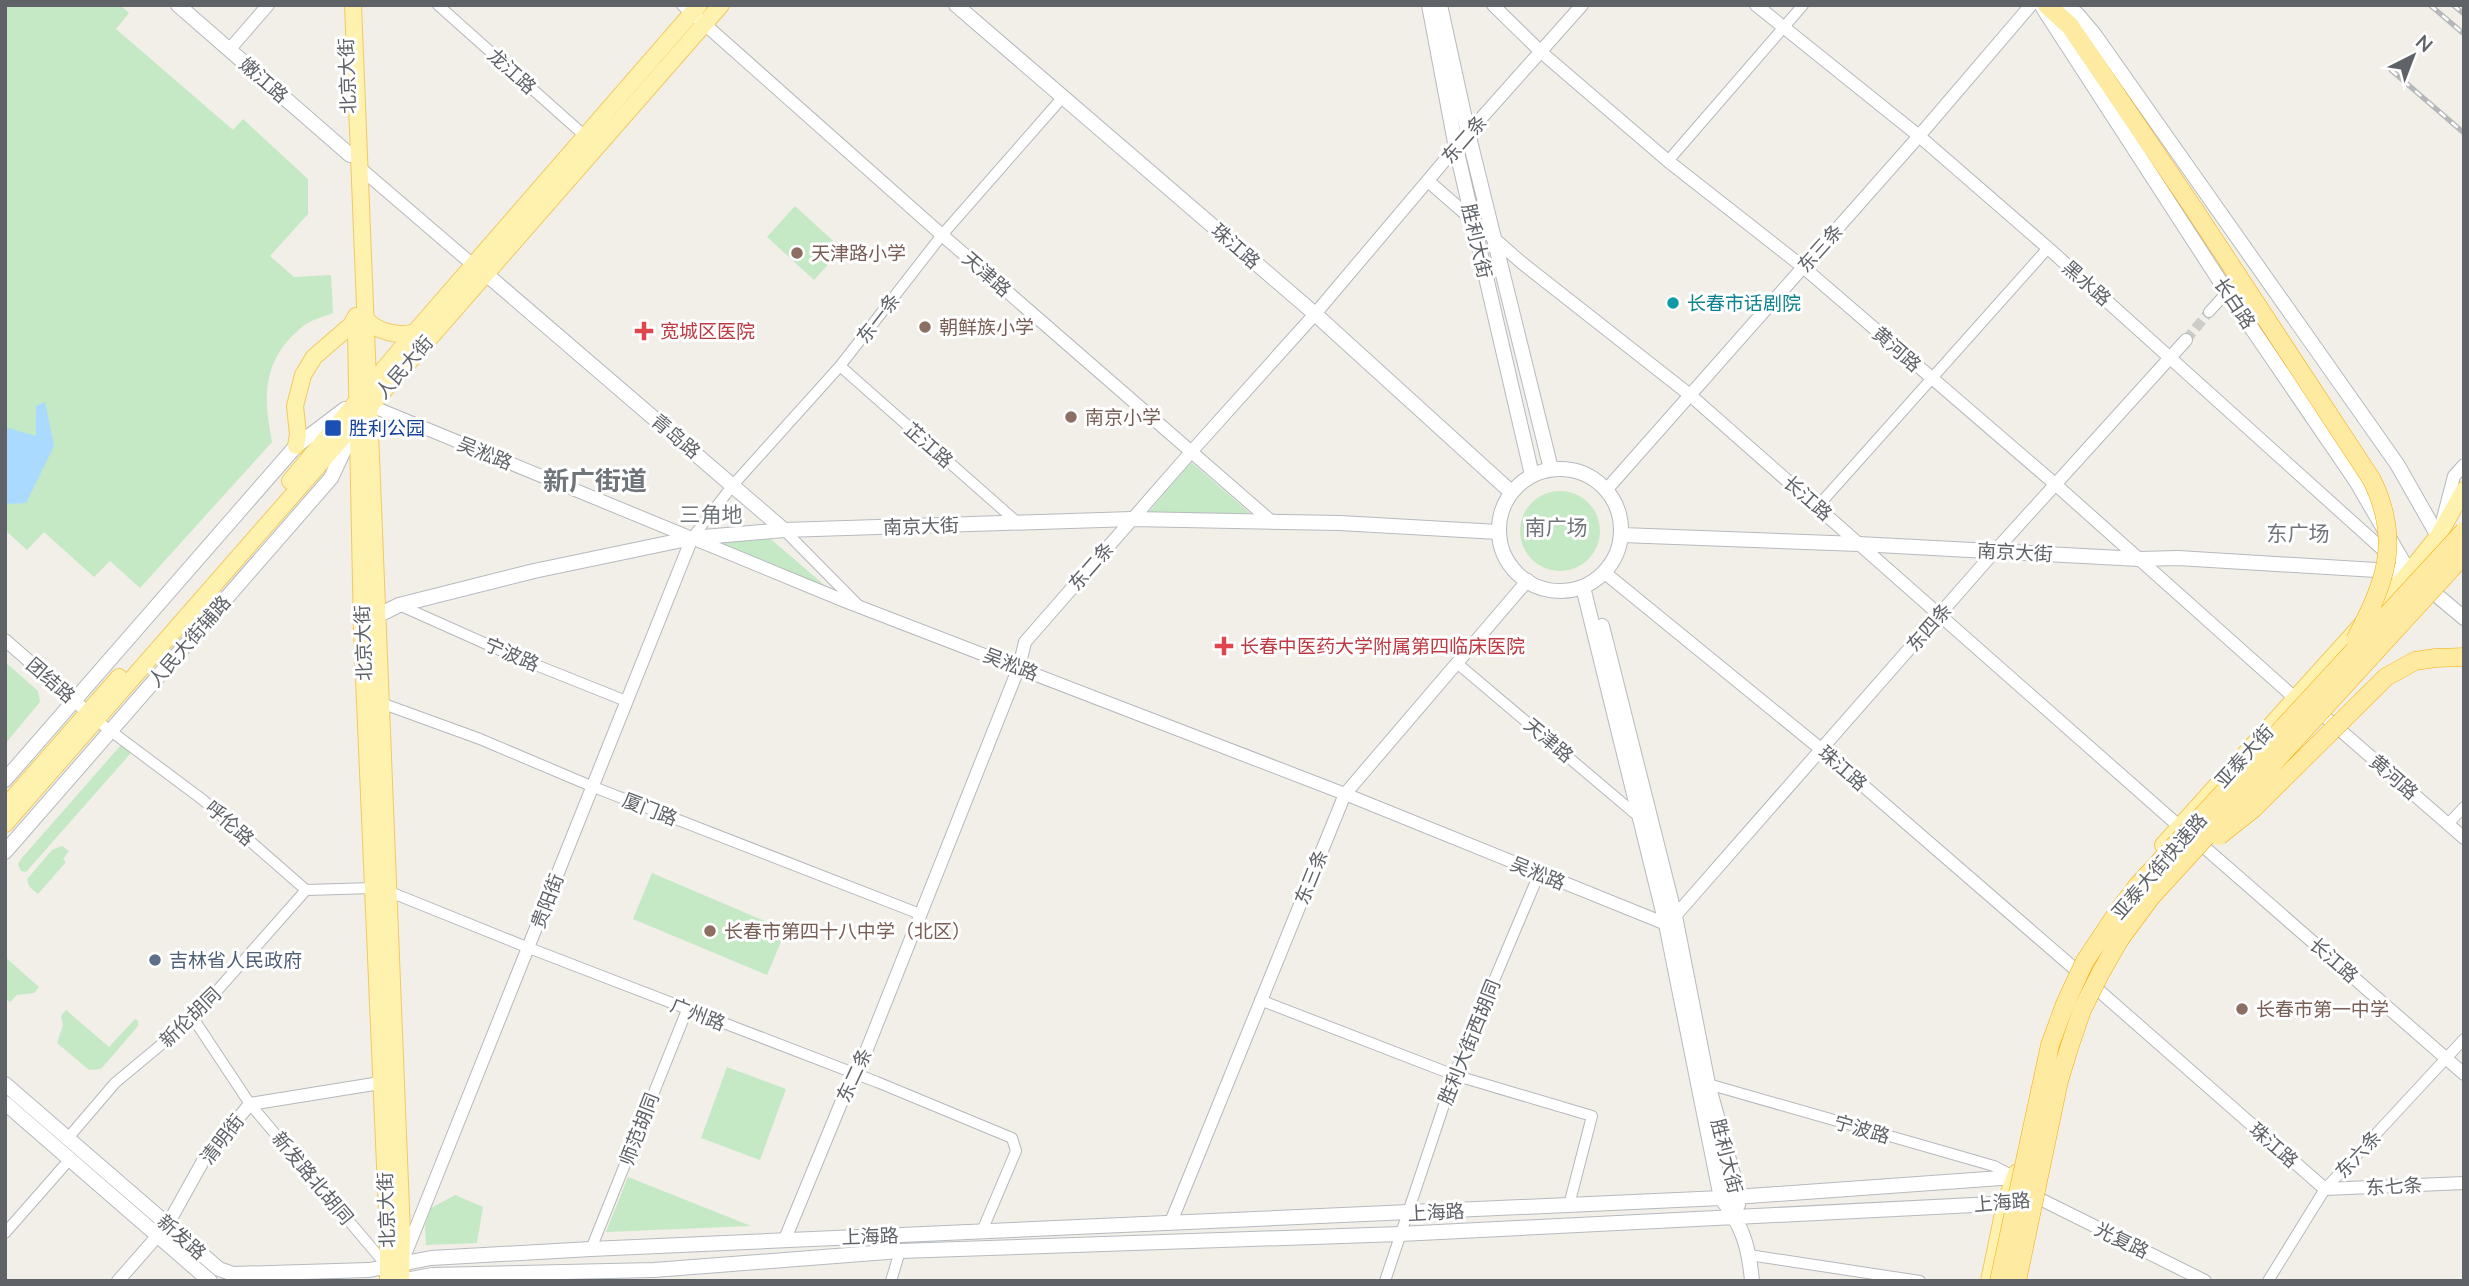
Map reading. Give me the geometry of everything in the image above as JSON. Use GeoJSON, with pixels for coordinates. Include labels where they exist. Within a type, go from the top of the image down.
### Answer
{"type":"FeatureCollection","features":[{"type":"Feature","properties":{"kind":"highway"},"geometry":{"type":"LineString","coordinates":[[2044,5],[2070,26],[2194,209],[2372,480],[2381,499],[2388,529],[2387,563],[2377,599],[2344,661]]}},
{"type":"Feature","properties":{"kind":"highway"},"geometry":{"type":"LineString","coordinates":[[2385,629],[2464,531]]}},
{"type":"Feature","properties":{"kind":"highway"},"geometry":{"type":"LineString","coordinates":[[2385,629],[2464,558]]}},
{"type":"Feature","properties":{"kind":"highway","name":"亚泰大街快速路"},"geometry":{"type":"LineString","coordinates":[[1998,1281],[2050,1045],[2085,961],[2119,909],[2138,886],[2344,661],[2385,629]]}},
{"type":"Feature","properties":{"kind":"highway","name":"亚泰大街快速路"},"geometry":{"type":"LineString","coordinates":[[2017,1281],[2059,1082],[2082,1010],[2120,939],[2151,897],[2385,629]]}},
{"type":"Feature","properties":{"kind":"highway"},"geometry":{"type":"LineString","coordinates":[[2180,866],[2253,809],[2386,677],[2415,661],[2435,657],[2464,657]]}},
{"type":"Feature","properties":{"kind":"main road","name":"嫩江路"},"geometry":{"type":"LineString","coordinates":[[178,5],[355,162]]}},
{"type":"Feature","properties":{"kind":"main road","name":"北京大街"},"geometry":{"type":"LineString","coordinates":[[345,5],[390,892],[392,1270]]}},
{"type":"Feature","properties":{"kind":"main road","name":"北京大街"},"geometry":{"type":"LineString","coordinates":[[353,5],[355,162]]}},
{"type":"Feature","properties":{"kind":"main road","name":"人民大街"},"geometry":{"type":"LineString","coordinates":[[369,386],[415,332],[479,270],[585,136],[695,12],[721,5]]}},
{"type":"Feature","properties":{"kind":"main road","name":"珠江路"},"geometry":{"type":"LineString","coordinates":[[956,5],[1315,314],[1511,492]]}},
{"type":"Feature","properties":{"kind":"main road","name":"胜利大街"},"geometry":{"type":"LineString","coordinates":[[1429,5],[1456,148],[1532,475]]}},
{"type":"Feature","properties":{"kind":"main road","name":"胜利大街"},"geometry":{"type":"LineString","coordinates":[[1440,5],[1468,133],[1551,470]]}},
{"type":"Feature","properties":{"kind":"main road","name":"长白路"},"geometry":{"type":"LineString","coordinates":[[2044,5],[2227,292],[2356,481],[2409,572],[2435,594]]}},
{"type":"Feature","properties":{"kind":"main road","name":"长白路"},"geometry":{"type":"LineString","coordinates":[[2064,5],[2077,14],[2094,34],[2253,258],[2397,464],[2438,536]]}},
{"type":"Feature","properties":{"kind":"main road","name":"人民大街"},"geometry":{"type":"LineString","coordinates":[[5,824],[92,716],[479,270],[695,12]]}},
{"type":"Feature","properties":{"kind":"main road","name":"青岛路"},"geometry":{"type":"LineString","coordinates":[[479,270],[784,530]]}},
{"type":"Feature","properties":{"kind":"main road","name":"北京大街"},"geometry":{"type":"LineString","coordinates":[[361,318],[369,386],[364,403]]}},
{"type":"Feature","properties":{"kind":"main road"},"geometry":{"type":"LineString","coordinates":[[296,446],[298,435],[295,406],[303,375],[314,357],[361,318],[394,334],[415,332]]}},
{"type":"Feature","properties":{"kind":"main road","name":"人民大街"},"geometry":{"type":"LineString","coordinates":[[5,807],[92,716],[358,421],[364,403]]}},
{"type":"Feature","properties":{"kind":"main road"},"geometry":{"type":"LineString","coordinates":[[5,779],[296,446],[364,403]]}},
{"type":"Feature","properties":{"kind":"main road","name":"北京大街"},"geometry":{"type":"LineString","coordinates":[[358,421],[362,632],[380,1083],[388,1236],[392,1270],[401,1281]]}},
{"type":"Feature","properties":{"kind":"main road","name":"人民大街辅路"},"geometry":{"type":"LineString","coordinates":[[5,852],[331,478],[358,421]]}},
{"type":"Feature","properties":{"kind":"main road"},"geometry":{"type":"LineString","coordinates":[[1551,470],[1582,473],[1607,489],[1619,514],[1622,535],[1613,561],[1605,573],[1587,585],[1542,590],[1503,556],[1498,532],[1500,512],[1511,492],[1532,475],[1551,470]]}},
{"type":"Feature","properties":{"kind":"main road","name":"亚泰大街"},"geometry":{"type":"LineString","coordinates":[[1989,1281],[2005,1203],[2015,1177],[2043,1056],[2057,1011],[2098,925],[2180,827],[2409,572],[2438,536],[2464,490]]}},
{"type":"Feature","properties":{"kind":"main road","name":"南京大街"},"geometry":{"type":"LineString","coordinates":[[362,632],[377,616],[399,605],[534,571],[692,538],[784,530],[1132,519],[1340,523],[1498,532]]}},
{"type":"Feature","properties":{"kind":"main road","name":"南京大街"},"geometry":{"type":"LineString","coordinates":[[1622,535],[2139,559],[2178,558],[2409,572]]}},
{"type":"Feature","properties":{"kind":"main road","name":"亚泰大街"},"geometry":{"type":"LineString","coordinates":[[2024,1281],[2065,1071],[2085,1013],[2110,963],[2136,924],[2435,594],[2464,558]]}},
{"type":"Feature","properties":{"kind":"main road","name":"胜利大街"},"geometry":{"type":"LineString","coordinates":[[1587,585],[1639,817],[1671,920],[1721,1198],[1736,1217]]}},
{"type":"Feature","properties":{"kind":"main road","name":"胜利大街"},"geometry":{"type":"LineString","coordinates":[[1587,585],[1671,920],[1708,1084],[1739,1196],[1736,1217]]}},
{"type":"Feature","properties":{"kind":"main road"},"geometry":{"type":"LineString","coordinates":[[2435,594],[2464,618]]}},
{"type":"Feature","properties":{"kind":"main road","name":"新发路"},"geometry":{"type":"LineString","coordinates":[[5,1084],[68,1138],[163,1230],[210,1281]]}},
{"type":"Feature","properties":{"kind":"main road","name":"新发路"},"geometry":{"type":"LineString","coordinates":[[5,1103],[70,1159],[219,1269],[233,1274],[392,1270]]}},
{"type":"Feature","properties":{"kind":"main road","name":"上海路"},"geometry":{"type":"LineString","coordinates":[[392,1270],[431,1258],[785,1239],[1721,1198],[2015,1177],[2040,1199]]}},
{"type":"Feature","properties":{"kind":"main road","name":"上海路"},"geometry":{"type":"LineString","coordinates":[[401,1281],[432,1275],[654,1270],[900,1251],[1400,1234],[2040,1199]]}},
{"type":"Feature","properties":{"kind":"main road"},"geometry":{"type":"LineString","coordinates":[[1736,1217],[1749,1255],[1752,1281]]}},
{"type":"Feature","properties":{"kind":"street"},"geometry":{"type":"LineString","coordinates":[[229,50],[268,5]]}},
{"type":"Feature","properties":{"kind":"street","name":"龙江路"},"geometry":{"type":"LineString","coordinates":[[438,5],[585,136]]}},
{"type":"Feature","properties":{"kind":"street","name":"黄河路"},"geometry":{"type":"LineString","coordinates":[[1493,5],[1541,51],[1668,161],[1803,267],[2055,484],[2296,699]]}},
{"type":"Feature","properties":{"kind":"street","name":"东二条"},"geometry":{"type":"LineString","coordinates":[[785,1239],[853,1074],[863,1059],[1018,667],[1025,642],[1315,314],[1468,133],[1583,5]]}},
{"type":"Feature","properties":{"kind":"street","name":"黑水路"},"geometry":{"type":"LineString","coordinates":[[1756,5],[1919,136],[2048,248],[2409,572]]}},
{"type":"Feature","properties":{"kind":"street"},"geometry":{"type":"LineString","coordinates":[[1668,161],[1803,5]]}},
{"type":"Feature","properties":{"kind":"street","name":"东三条"},"geometry":{"type":"LineString","coordinates":[[1607,489],[2031,5]]}},
{"type":"Feature","properties":{"kind":"street","name":"天津路"},"geometry":{"type":"LineString","coordinates":[[695,12],[942,235],[1272,522]]}},
{"type":"Feature","properties":{"kind":"street","name":"东一条"},"geometry":{"type":"LineString","coordinates":[[692,538],[733,485],[841,366],[942,235],[1062,98]]}},
{"type":"Feature","properties":{"kind":"street","name":"嫩江路"},"geometry":{"type":"LineString","coordinates":[[355,162],[479,270]]}},
{"type":"Feature","properties":{"kind":"street","name":"长江路"},"geometry":{"type":"LineString","coordinates":[[1428,181],[1496,242],[1690,395],[2180,827]]}},
{"type":"Feature","properties":{"kind":"street"},"geometry":{"type":"LineString","coordinates":[[1818,506],[2048,248]]}},
{"type":"Feature","properties":{"kind":"street"},"geometry":{"type":"LineString","coordinates":[[2209,312],[2227,292]]}},
{"type":"Feature","properties":{"kind":"street","name":"东四条"},"geometry":{"type":"LineString","coordinates":[[1671,920],[1995,551],[2186,340]]}},
{"type":"Feature","properties":{"kind":"street","name":"芷江路"},"geometry":{"type":"LineString","coordinates":[[841,366],[1018,523]]}},
{"type":"Feature","properties":{"kind":"street","name":"吴淞路"},"geometry":{"type":"LineString","coordinates":[[364,403],[858,606],[1345,794],[1539,874],[1671,920]]}},
{"type":"Feature","properties":{"kind":"street"},"geometry":{"type":"LineString","coordinates":[[2438,536],[2454,477],[2464,465]]}},
{"type":"Feature","properties":{"kind":"street","name":"青岛路"},"geometry":{"type":"LineString","coordinates":[[784,530],[858,606]]}},
{"type":"Feature","properties":{"kind":"street","name":"贵阳街"},"geometry":{"type":"LineString","coordinates":[[392,1270],[529,948],[591,786],[692,538]]}},
{"type":"Feature","properties":{"kind":"street","name":"珠江路"},"geometry":{"type":"LineString","coordinates":[[1605,573],[1822,750],[2076,970]]}},
{"type":"Feature","properties":{"kind":"street","name":"东三条"},"geometry":{"type":"LineString","coordinates":[[1171,1222],[1345,794],[1528,580]]}},
{"type":"Feature","properties":{"kind":"street","name":"宁波路"},"geometry":{"type":"LineString","coordinates":[[399,605],[511,655],[626,701]]}},
{"type":"Feature","properties":{"kind":"street","name":"团结路"},"geometry":{"type":"LineString","coordinates":[[5,640],[92,716]]}},
{"type":"Feature","properties":{"kind":"street","name":"天津路"},"geometry":{"type":"LineString","coordinates":[[1458,664],[1639,817]]}},
{"type":"Feature","properties":{"kind":"street","name":"厦门路"},"geometry":{"type":"LineString","coordinates":[[382,703],[481,739],[591,786],[920,915]]}},
{"type":"Feature","properties":{"kind":"street","name":"呼伦路"},"geometry":{"type":"LineString","coordinates":[[92,716],[203,800],[306,890]]}},
{"type":"Feature","properties":{"kind":"street","name":"黄河路"},"geometry":{"type":"LineString","coordinates":[[2325,716],[2464,838]]}},
{"type":"Feature","properties":{"kind":"street"},"geometry":{"type":"LineString","coordinates":[[2448,824],[2464,807]]}},
{"type":"Feature","properties":{"kind":"street","name":"长江路"},"geometry":{"type":"LineString","coordinates":[[2204,847],[2464,1074]]}},
{"type":"Feature","properties":{"kind":"street","name":"胜利大街西胡同"},"geometry":{"type":"LineString","coordinates":[[1386,1280],[1406,1213],[1454,1075],[1539,874]]}},
{"type":"Feature","properties":{"kind":"street"},"geometry":{"type":"LineString","coordinates":[[306,890],[374,888]]}},
{"type":"Feature","properties":{"kind":"street","name":"新伦胡同"},"geometry":{"type":"LineString","coordinates":[[68,1138],[115,1083],[193,1018],[306,890]]}},
{"type":"Feature","properties":{"kind":"street","name":"广州路"},"geometry":{"type":"LineString","coordinates":[[390,892],[1007,1135],[1012,1138],[1016,1151],[982,1231]]}},
{"type":"Feature","properties":{"kind":"street","name":"珠江路"},"geometry":{"type":"LineString","coordinates":[[2097,989],[2325,1189]]}},
{"type":"Feature","properties":{"kind":"street"},"geometry":{"type":"LineString","coordinates":[[1261,1000],[1454,1075],[1592,1116],[1569,1205]]}},
{"type":"Feature","properties":{"kind":"street","name":"师范胡同"},"geometry":{"type":"LineString","coordinates":[[591,1249],[687,1010]]}},
{"type":"Feature","properties":{"kind":"street","name":"新发路北胡同"},"geometry":{"type":"LineString","coordinates":[[193,1018],[250,1104],[392,1270]]}},
{"type":"Feature","properties":{"kind":"street","name":"东六条"},"geometry":{"type":"LineString","coordinates":[[2268,1281],[2325,1189],[2464,1039]]}},
{"type":"Feature","properties":{"kind":"street","name":"清明街"},"geometry":{"type":"LineString","coordinates":[[118,1281],[163,1230],[203,1161],[250,1104],[380,1083]]}},
{"type":"Feature","properties":{"kind":"street","name":"宁波路"},"geometry":{"type":"LineString","coordinates":[[1708,1084],[1994,1166],[2015,1177]]}},
{"type":"Feature","properties":{"kind":"street"},"geometry":{"type":"LineString","coordinates":[[5,1233],[70,1159]]}},
{"type":"Feature","properties":{"kind":"street","name":"东七条"},"geometry":{"type":"LineString","coordinates":[[2325,1189],[2464,1183]]}},
{"type":"Feature","properties":{"kind":"street","name":"光复路"},"geometry":{"type":"LineString","coordinates":[[2040,1199],[2205,1281]]}},
{"type":"Feature","properties":{"kind":"street"},"geometry":{"type":"LineString","coordinates":[[891,1281],[900,1251]]}},
{"type":"Feature","properties":{"kind":"street"},"geometry":{"type":"LineString","coordinates":[[1749,1255],[1920,1281]]}},
{"type":"Feature","properties":{"kind":"green space"},"geometry":{"type":"Polygon","coordinates":[[[5,5],[120,5],[129,13],[116,29],[233,130],[243,119],[308,179],[308,214],[270,256],[294,277],[331,275],[333,313],[302,327],[279,352],[273,366],[267,394],[272,442],[140,588],[110,561],[94,577],[44,532],[27,550],[5,530],[5,5]]]}},
{"type":"Feature","properties":{"kind":"green space"},"geometry":{"type":"Polygon","coordinates":[[[795,206],[842,249],[814,280],[767,237],[795,206]]]}},
{"type":"Feature","properties":{"kind":"green space"},"geometry":{"type":"Polygon","coordinates":[[[1191,462],[1250,513],[1148,513],[1191,462]]]}},
{"type":"Feature","properties":{"kind":"green space"},"geometry":{"type":"Polygon","coordinates":[[[1560,491],[1575,494],[1588,503],[1597,516],[1600,531],[1597,546],[1588,559],[1575,568],[1560,571],[1545,568],[1532,559],[1523,546],[1520,531],[1523,516],[1532,503],[1545,494],[1560,491]]]}},
{"type":"Feature","properties":{"kind":"green space"},"geometry":{"type":"Polygon","coordinates":[[[766,535],[830,590],[698,539],[766,535]]]}},
{"type":"Feature","properties":{"kind":"green space"},"geometry":{"type":"Polygon","coordinates":[[[5,662],[38,691],[40,702],[5,744],[5,662]]]}},
{"type":"Feature","properties":{"kind":"green space"},"geometry":{"type":"Polygon","coordinates":[[[121,745],[131,753],[26,872],[21,871],[18,864],[21,859],[121,745]]]}},
{"type":"Feature","properties":{"kind":"green space"},"geometry":{"type":"Polygon","coordinates":[[[62,846],[69,851],[63,859],[66,862],[38,894],[29,885],[28,878],[52,850],[62,846]]]}},
{"type":"Feature","properties":{"kind":"green space"},"geometry":{"type":"Polygon","coordinates":[[[652,873],[786,930],[767,975],[633,919],[652,873]]]}},
{"type":"Feature","properties":{"kind":"green space"},"geometry":{"type":"Polygon","coordinates":[[[5,957],[39,987],[34,993],[17,995],[10,1002],[5,998],[5,957]]]}},
{"type":"Feature","properties":{"kind":"green space"},"geometry":{"type":"Polygon","coordinates":[[[66,1010],[109,1047],[135,1019],[138,1026],[101,1069],[89,1070],[57,1043],[63,1025],[61,1016],[66,1010]]]}},
{"type":"Feature","properties":{"kind":"green space"},"geometry":{"type":"Polygon","coordinates":[[[727,1067],[786,1089],[760,1160],[701,1138],[727,1067]]]}},
{"type":"Feature","properties":{"kind":"green space"},"geometry":{"type":"Polygon","coordinates":[[[628,1177],[751,1226],[606,1232],[628,1177]]]}},
{"type":"Feature","properties":{"kind":"green space"},"geometry":{"type":"Polygon","coordinates":[[[455,1195],[483,1207],[477,1243],[426,1245],[425,1225],[431,1208],[455,1195]]]}},
{"type":"Feature","properties":{"kind":"water"},"geometry":{"type":"Polygon","coordinates":[[[45,402],[54,446],[26,503],[5,504],[5,427],[36,436],[36,406],[45,402]]]}},
{"type":"Feature","properties":{"kind":"tunnel"},"geometry":{"type":"LineString","coordinates":[[2186,340],[2209,312]]}},
{"type":"Feature","properties":{"kind":"railway"},"geometry":{"type":"LineString","coordinates":[[2430,5],[2464,34]]}},
{"type":"Feature","properties":{"kind":"railway"},"geometry":{"type":"LineString","coordinates":[[2453,5],[2464,14]]}},
{"type":"Feature","properties":{"kind":"railway"},"geometry":{"type":"LineString","coordinates":[[2391,70],[2464,133]]}},
{"type":"Feature","properties":{"kind":"place","name":"天津路小学"},"geometry":{"type":"Point","coordinates":[797,253]}},
{"type":"Feature","properties":{"kind":"place","name":"长春市话剧院"},"geometry":{"type":"Point","coordinates":[1673,303]}},
{"type":"Feature","properties":{"kind":"place","name":"朝鲜族小学"},"geometry":{"type":"Point","coordinates":[925,327]}},
{"type":"Feature","properties":{"kind":"place","name":"宽城区医院"},"geometry":{"type":"Point","coordinates":[644,331]}},
{"type":"Feature","properties":{"kind":"place","name":"南京小学"},"geometry":{"type":"Point","coordinates":[1071,417]}},
{"type":"Feature","properties":{"kind":"place","name":"胜利公园"},"geometry":{"type":"Point","coordinates":[333,428]}},
{"type":"Feature","properties":{"kind":"place","name":"长春中医药大学附属第四临床医院"},"geometry":{"type":"Point","coordinates":[1224,646]}},
{"type":"Feature","properties":{"kind":"place","name":"长春市第四十八中学（北区）"},"geometry":{"type":"Point","coordinates":[710,931]}},
{"type":"Feature","properties":{"kind":"place","name":"吉林省人民政府"},"geometry":{"type":"Point","coordinates":[155,960]}},
{"type":"Feature","properties":{"kind":"place","name":"长春市第一中学"},"geometry":{"type":"Point","coordinates":[2242,1009]}},
{"type":"Feature","properties":{"kind":"district","name":"新广街道"},"geometry":{"type":"Point","coordinates":[595,481]}},
{"type":"Feature","properties":{"kind":"district","name":"三角地"},"geometry":{"type":"Point","coordinates":[711,515]}},
{"type":"Feature","properties":{"kind":"district","name":"南广场"},"geometry":{"type":"Point","coordinates":[1556,528]}},
{"type":"Feature","properties":{"kind":"district","name":"东广场"},"geometry":{"type":"Point","coordinates":[2298,534]}}]}
